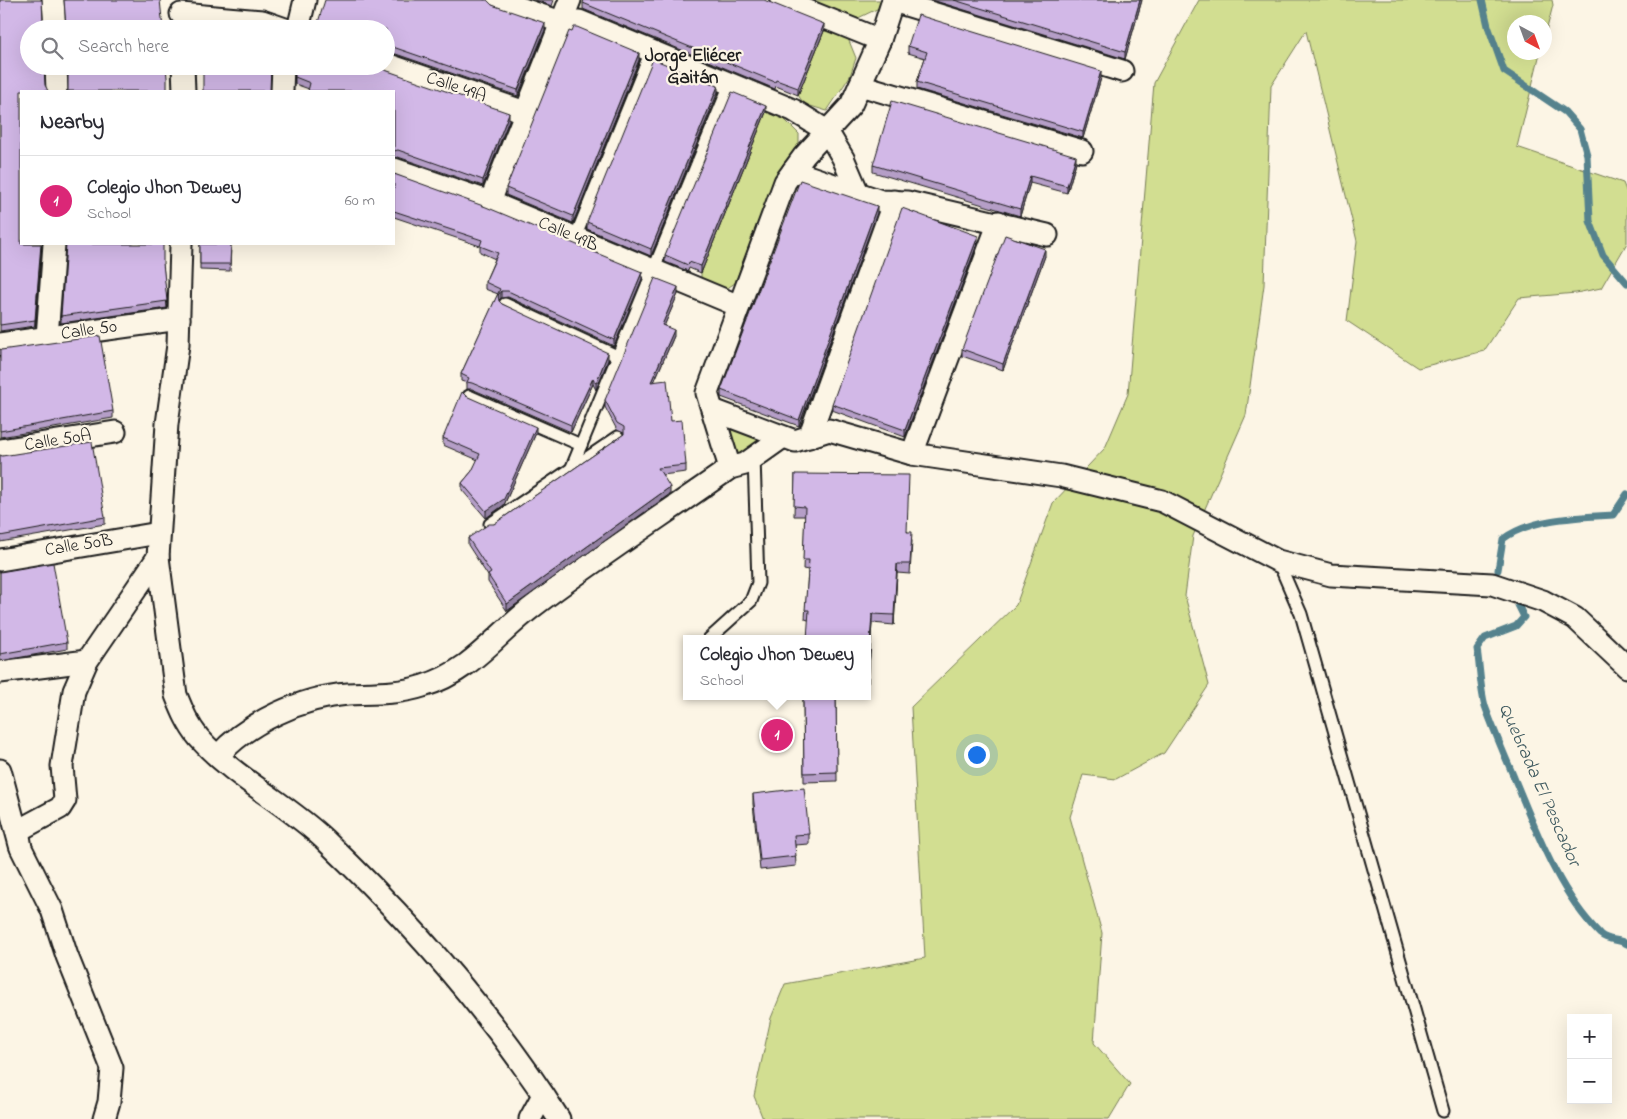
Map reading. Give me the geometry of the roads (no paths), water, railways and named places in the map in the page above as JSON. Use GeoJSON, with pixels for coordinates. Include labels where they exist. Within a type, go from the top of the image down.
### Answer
{"type":"FeatureCollection","features":[{"type":"Feature","properties":{"kind":"street"},"geometry":{"type":"LineString","coordinates":[[53,0],[54,20]]}},
{"type":"Feature","properties":{"kind":"street"},"geometry":{"type":"LineString","coordinates":[[300,20],[305,0]]}},
{"type":"Feature","properties":{"kind":"street"},"geometry":{"type":"LineString","coordinates":[[496,0],[561,22],[579,21],[793,110],[827,131],[843,158],[858,193]]}},
{"type":"Feature","properties":{"kind":"street"},"geometry":{"type":"LineString","coordinates":[[490,202],[570,0]]}},
{"type":"Feature","properties":{"kind":"street"},"geometry":{"type":"LineString","coordinates":[[781,0],[880,40]]}},
{"type":"Feature","properties":{"kind":"street"},"geometry":{"type":"LineString","coordinates":[[730,468],[707,393],[785,182],[793,170],[851,105],[880,40],[893,0],[1122,71]]}},
{"type":"Feature","properties":{"kind":"street"},"geometry":{"type":"LineString","coordinates":[[181,14],[242,20]]}},
{"type":"Feature","properties":{"kind":"street","name":"Calle 49A"},"geometry":{"type":"LineString","coordinates":[[395,67],[525,112]]}},
{"type":"Feature","properties":{"kind":"street"},"geometry":{"type":"LineString","coordinates":[[56,75],[57,90]]}},
{"type":"Feature","properties":{"kind":"street"},"geometry":{"type":"LineString","coordinates":[[183,75],[184,90]]}},
{"type":"Feature","properties":{"kind":"street"},"geometry":{"type":"LineString","coordinates":[[282,90],[283,75]]}},
{"type":"Feature","properties":{"kind":"street"},"geometry":{"type":"LineString","coordinates":[[860,85],[1082,152]]}},
{"type":"Feature","properties":{"kind":"street","name":"Calle 49B"},"geometry":{"type":"LineString","coordinates":[[395,169],[490,202],[739,306]]}},
{"type":"Feature","properties":{"kind":"street"},"geometry":{"type":"LineString","coordinates":[[793,170],[882,201],[906,202],[999,222],[1047,235]]}},
{"type":"Feature","properties":{"kind":"street"},"geometry":{"type":"LineString","coordinates":[[809,437],[894,201]]}},
{"type":"Feature","properties":{"kind":"street"},"geometry":{"type":"LineString","coordinates":[[912,454],[999,222]]}},
{"type":"Feature","properties":{"kind":"street"},"geometry":{"type":"LineString","coordinates":[[47,337],[54,245]]}},
{"type":"Feature","properties":{"kind":"street"},"geometry":{"type":"LineString","coordinates":[[181,245],[178,345],[167,424],[158,533],[158,557],[176,695],[184,716],[199,738],[218,756],[324,839],[395,910],[455,976],[559,1119]]}},
{"type":"Feature","properties":{"kind":"street","name":"Calle 50"},"geometry":{"type":"LineString","coordinates":[[0,344],[179,319]]}},
{"type":"Feature","properties":{"kind":"street"},"geometry":{"type":"LineString","coordinates":[[713,410],[795,441],[829,430],[912,454],[1061,476],[1162,501],[1278,561],[1331,575],[1492,584],[1543,601],[1575,618],[1627,667]]}},
{"type":"Feature","properties":{"kind":"street","name":"Calle 50A"},"geometry":{"type":"LineString","coordinates":[[0,450],[116,432]]}},
{"type":"Feature","properties":{"kind":"street"},"geometry":{"type":"LineString","coordinates":[[218,756],[229,744],[272,715],[346,694],[400,691],[422,687],[447,677],[492,645],[534,606],[730,468],[745,464],[783,437]]}},
{"type":"Feature","properties":{"kind":"street","name":"Calle 50B"},"geometry":{"type":"LineString","coordinates":[[0,560],[158,533]]}},
{"type":"Feature","properties":{"kind":"street"},"geometry":{"type":"LineString","coordinates":[[21,848],[19,836],[22,829],[60,808],[65,800],[62,766],[66,732],[74,691],[86,661],[158,557]]}},
{"type":"Feature","properties":{"kind":"street"},"geometry":{"type":"LineString","coordinates":[[0,672],[86,661]]}},
{"type":"Feature","properties":{"kind":"street"},"geometry":{"type":"LineString","coordinates":[[0,770],[21,848],[52,910],[112,1068],[109,1102],[104,1119]]}},
{"type":"Feature","properties":{"kind":"street"},"geometry":{"type":"LineString","coordinates":[[530,1119],[543,1095]]}},
{"type":"Feature","properties":{"kind":"lane"},"geometry":{"type":"LineString","coordinates":[[575,238],[651,51]]}},
{"type":"Feature","properties":{"kind":"lane"},"geometry":{"type":"LineString","coordinates":[[572,467],[730,84]]}},
{"type":"Feature","properties":{"kind":"lane"},"geometry":{"type":"LineString","coordinates":[[505,304],[618,356]]}},
{"type":"Feature","properties":{"kind":"lane"},"geometry":{"type":"LineString","coordinates":[[469,396],[581,445]]}},
{"type":"Feature","properties":{"kind":"lane"},"geometry":{"type":"LineString","coordinates":[[490,524],[618,437]]}},
{"type":"Feature","properties":{"kind":"lane"},"geometry":{"type":"LineString","coordinates":[[714,635],[751,602],[758,583],[754,457]]}},
{"type":"Feature","properties":{"kind":"lane"},"geometry":{"type":"LineString","coordinates":[[1278,561],[1300,614],[1443,1111]]}},
{"type":"Feature","properties":{"kind":"waterway","name":"Quebrada El Pescador"},"geometry":{"type":"LineString","coordinates":[[1482,0],[1488,26],[1504,71],[1565,112],[1580,129],[1587,155],[1590,221],[1603,255],[1627,283]]}},
{"type":"Feature","properties":{"kind":"waterway","name":"Quebrada El Pescador"},"geometry":{"type":"LineString","coordinates":[[1498,570],[1503,539],[1514,532],[1555,520],[1613,515],[1627,494]]}},
{"type":"Feature","properties":{"kind":"waterway","name":"Quebrada El Pescador"},"geometry":{"type":"LineString","coordinates":[[1518,605],[1524,617],[1516,626],[1485,638],[1477,649],[1485,706],[1532,821],[1561,881],[1585,918],[1600,934],[1627,944]]}},
{"type":"Feature","properties":{"kind":"place","name":"Colegio Jhon Dewey"},"geometry":{"type":"Point","coordinates":[777,735]}},
{"type":"Feature","properties":{"kind":"district","name":"Jorge Eliécer Gaitán"},"geometry":{"type":"Point","coordinates":[693,67]}}]}
